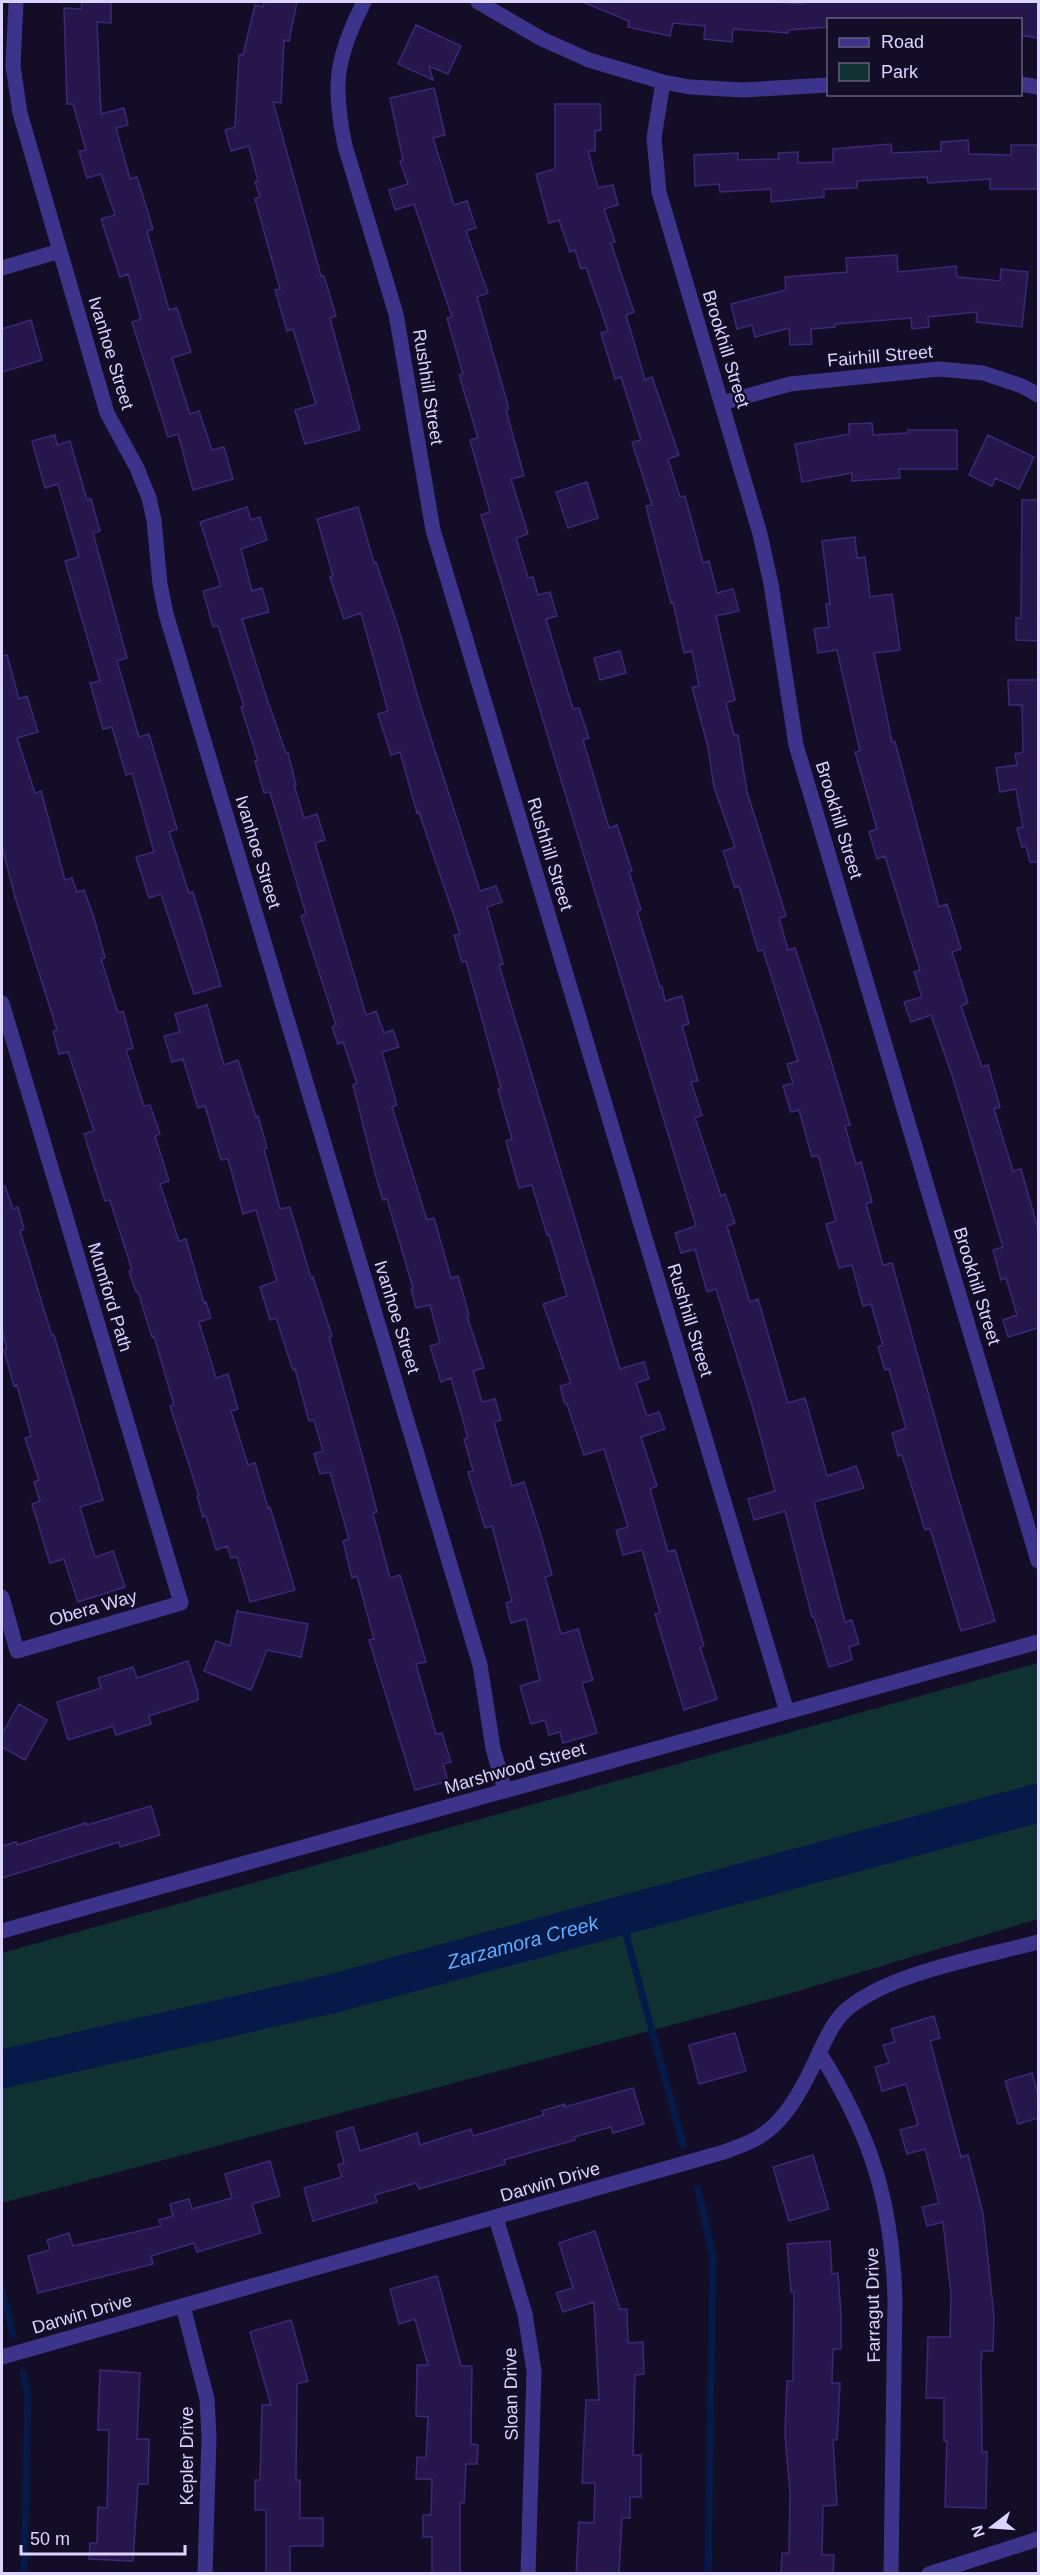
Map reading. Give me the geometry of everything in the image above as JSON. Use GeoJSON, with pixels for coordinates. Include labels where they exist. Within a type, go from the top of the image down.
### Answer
{"type":"FeatureCollection","features":[{"type":"Feature","properties":{"kind":"street","name":"Ivanhoe Street"},"geometry":{"type":"LineString","coordinates":[[16,2],[8,24],[20,113],[107,413],[137,468],[149,498],[166,614],[480,1665],[493,1748],[505,1791]]}},
{"type":"Feature","properties":{"kind":"street","name":"Rushhill Street"},"geometry":{"type":"LineString","coordinates":[[364,2],[347,36],[341,57],[338,102],[340,124],[396,314],[433,530],[786,1712]]}},
{"type":"Feature","properties":{"kind":"street"},"geometry":{"type":"LineString","coordinates":[[478,2],[542,39],[590,60],[663,82],[690,87],[743,90],[827,85]]}},
{"type":"Feature","properties":{"kind":"street","name":"Brookhill Street"},"geometry":{"type":"LineString","coordinates":[[663,82],[654,138],[659,192],[760,534],[771,584],[796,745],[1038,1561]]}},
{"type":"Feature","properties":{"kind":"street"},"geometry":{"type":"LineString","coordinates":[[1022,84],[1038,87]]}},
{"type":"Feature","properties":{"kind":"street"},"geometry":{"type":"LineString","coordinates":[[2,268],[60,251]]}},
{"type":"Feature","properties":{"kind":"street","name":"Fairhill Street"},"geometry":{"type":"LineString","coordinates":[[722,403],[790,384],[939,369],[983,373],[1022,386],[1038,395]]}},
{"type":"Feature","properties":{"kind":"street","name":"Mumford Path"},"geometry":{"type":"LineString","coordinates":[[2,1003],[181,1603]]}},
{"type":"Feature","properties":{"kind":"street","name":"Obera Way"},"geometry":{"type":"LineString","coordinates":[[2,1597],[17,1651],[181,1603]]}},
{"type":"Feature","properties":{"kind":"street","name":"Marshwood Street"},"geometry":{"type":"LineString","coordinates":[[2,1931],[1038,1642]]}},
{"type":"Feature","properties":{"kind":"street","name":"Darwin Drive"},"geometry":{"type":"LineString","coordinates":[[2,2356],[724,2152],[761,2136],[785,2115],[819,2052],[844,2012],[871,1992],[905,1978],[1038,1942]]}},
{"type":"Feature","properties":{"kind":"street","name":"Farragut Drive"},"geometry":{"type":"LineString","coordinates":[[819,2052],[844,2092],[877,2171],[888,2214],[894,2256],[891,2574]]}},
{"type":"Feature","properties":{"kind":"street","name":"Sloan Drive"},"geometry":{"type":"LineString","coordinates":[[496,2218],[525,2314],[534,2372],[528,2574]]}},
{"type":"Feature","properties":{"kind":"street","name":"Kepler Drive"},"geometry":{"type":"LineString","coordinates":[[183,2306],[207,2399],[209,2436],[205,2574]]}},
{"type":"Feature","properties":{"kind":"street"},"geometry":{"type":"LineString","coordinates":[[929,2574],[1038,2539]]}},
{"type":"Feature","properties":{"kind":"green space"},"geometry":{"type":"Polygon","coordinates":[[[1038,1663],[1038,1919],[788,1994],[2,2203],[2,1953],[1038,1663]]]}},
{"type":"Feature","properties":{"kind":"building"},"geometry":{"type":"Polygon","coordinates":[[[82,2],[111,2],[111,23],[97,22],[101,114],[124,108],[128,125],[116,128],[130,179],[137,177],[153,229],[147,231],[169,310],[177,308],[191,352],[172,358],[190,414],[199,411],[212,450],[224,447],[233,479],[193,490],[178,434],[168,437],[132,322],[141,319],[128,274],[120,277],[101,219],[115,215],[101,174],[87,178],[79,151],[86,150],[73,104],[67,104],[64,8],[81,9],[82,2]]]}},
{"type":"Feature","properties":{"kind":"building"},"geometry":{"type":"Polygon","coordinates":[[[264,2],[297,2],[289,41],[284,40],[281,103],[273,102],[321,276],[324,276],[336,316],[330,318],[360,430],[305,444],[295,410],[316,404],[293,329],[287,331],[275,290],[280,289],[255,199],[260,197],[249,146],[231,151],[225,130],[235,127],[239,55],[243,55],[255,5],[263,7],[264,2]]]}},
{"type":"Feature","properties":{"kind":"building"},"geometry":{"type":"Polygon","coordinates":[[[583,2],[802,4],[801,2],[1038,2],[1038,38],[1022,35],[1022,18],[827,18],[827,27],[788,30],[788,33],[733,29],[732,42],[704,39],[705,26],[673,23],[670,36],[628,27],[629,21],[583,2]]]}},
{"type":"Feature","properties":{"kind":"building"},"geometry":{"type":"Polygon","coordinates":[[[416,25],[461,46],[448,74],[429,66],[433,80],[398,64],[416,25]]]}},
{"type":"Feature","properties":{"kind":"building"},"geometry":{"type":"Polygon","coordinates":[[[434,88],[445,135],[433,138],[454,205],[467,201],[476,228],[466,231],[488,293],[477,297],[509,409],[506,410],[524,476],[511,479],[528,534],[516,538],[528,578],[533,577],[538,595],[550,592],[557,616],[546,619],[573,709],[579,708],[589,738],[583,740],[609,828],[617,825],[632,871],[629,872],[641,910],[637,911],[665,1001],[682,996],[689,1024],[682,1026],[698,1081],[691,1082],[702,1115],[695,1118],[721,1196],[725,1194],[735,1223],[727,1226],[750,1302],[758,1299],[788,1403],[805,1398],[827,1476],[856,1466],[864,1488],[814,1502],[845,1622],[852,1620],[859,1644],[849,1647],[852,1660],[829,1667],[814,1617],[812,1617],[785,1511],[754,1520],[748,1499],[775,1491],[752,1405],[716,1289],[707,1292],[695,1249],[681,1253],[675,1233],[696,1226],[481,515],[490,512],[470,440],[478,438],[459,375],[463,374],[447,318],[452,317],[414,204],[395,210],[389,190],[408,184],[400,161],[403,160],[390,98],[434,88]]]}},
{"type":"Feature","properties":{"kind":"building"},"geometry":{"type":"Polygon","coordinates":[[[555,104],[600,104],[601,130],[595,131],[595,151],[588,151],[598,188],[613,185],[618,205],[604,209],[615,242],[611,243],[634,312],[626,315],[645,380],[652,377],[679,455],[668,459],[680,497],[685,496],[703,563],[709,561],[717,593],[733,589],[739,611],[716,616],[735,700],[726,703],[734,735],[738,735],[747,792],[786,916],[779,918],[788,950],[795,948],[826,1044],[850,1125],[845,1126],[856,1164],[861,1162],[872,1202],[866,1204],[883,1265],[892,1263],[950,1472],[995,1621],[961,1631],[930,1528],[925,1530],[902,1455],[898,1456],[892,1433],[906,1428],[889,1369],[885,1370],[878,1347],[883,1345],[871,1304],[863,1306],[852,1265],[839,1268],[826,1224],[836,1221],[818,1155],[812,1157],[799,1110],[791,1112],[783,1086],[793,1083],[787,1064],[798,1061],[763,950],[758,951],[739,886],[735,888],[723,851],[735,847],[714,787],[708,747],[692,687],[699,686],[692,651],[684,653],[673,602],[671,603],[646,506],[652,505],[632,442],[641,440],[621,377],[615,379],[601,333],[608,331],[586,267],[581,269],[575,250],[570,252],[559,220],[549,223],[536,174],[555,169],[555,104]]]}},
{"type":"Feature","properties":{"kind":"building"},"geometry":{"type":"Polygon","coordinates":[[[968,140],[969,154],[1011,155],[1011,145],[1037,145],[1037,189],[990,189],[990,179],[928,183],[927,177],[857,181],[857,188],[824,189],[824,197],[771,202],[771,189],[720,192],[719,184],[695,186],[694,155],[738,153],[738,160],[779,159],[778,153],[798,152],[798,163],[833,162],[833,149],[891,144],[892,153],[941,151],[941,142],[968,140]]]}},
{"type":"Feature","properties":{"kind":"building"},"geometry":{"type":"Polygon","coordinates":[[[897,255],[898,272],[956,266],[957,277],[1000,281],[1001,269],[1028,272],[1022,327],[976,322],[977,312],[928,317],[929,327],[912,329],[911,318],[835,324],[835,327],[811,329],[812,344],[790,345],[789,328],[755,337],[752,325],[737,329],[731,304],[786,290],[785,277],[847,272],[846,258],[897,255]]]}},
{"type":"Feature","properties":{"kind":"building"},"geometry":{"type":"Polygon","coordinates":[[[31,320],[42,360],[2,372],[2,329],[31,320]]]}},
{"type":"Feature","properties":{"kind":"building"},"geometry":{"type":"Polygon","coordinates":[[[872,423],[873,435],[908,433],[908,430],[957,430],[957,469],[899,469],[900,478],[852,481],[852,473],[802,482],[795,444],[849,434],[849,424],[872,423]]]}},
{"type":"Feature","properties":{"kind":"building"},"geometry":{"type":"Polygon","coordinates":[[[55,435],[57,445],[70,441],[87,500],[91,499],[100,531],[93,533],[127,658],[117,661],[139,737],[149,734],[177,829],[169,832],[189,893],[193,892],[221,986],[194,994],[161,894],[149,898],[136,857],[154,852],[132,773],[126,775],[112,727],[103,729],[90,683],[100,681],[65,561],[79,557],[58,484],[45,488],[32,441],[55,435]]]}},
{"type":"Feature","properties":{"kind":"building"},"geometry":{"type":"Polygon","coordinates":[[[988,435],[1034,457],[1019,489],[995,478],[992,486],[969,475],[988,435]]]}},
{"type":"Feature","properties":{"kind":"building"},"geometry":{"type":"Polygon","coordinates":[[[587,482],[598,518],[568,528],[556,492],[587,482]]]}},
{"type":"Feature","properties":{"kind":"building"},"geometry":{"type":"Polygon","coordinates":[[[1022,500],[1038,500],[1038,641],[1016,640],[1016,618],[1021,618],[1022,500]]]}},
{"type":"Feature","properties":{"kind":"building"},"geometry":{"type":"Polygon","coordinates":[[[247,507],[251,520],[260,517],[267,540],[241,549],[252,591],[262,588],[269,612],[242,619],[267,699],[286,753],[288,753],[296,785],[294,785],[304,818],[317,814],[325,840],[315,843],[366,1015],[376,1011],[384,1033],[393,1030],[399,1047],[382,1052],[397,1105],[392,1107],[427,1220],[434,1218],[451,1278],[458,1276],[469,1315],[467,1316],[484,1368],[473,1371],[482,1402],[495,1399],[501,1420],[494,1422],[512,1486],[524,1482],[542,1539],[552,1575],[545,1577],[561,1634],[578,1629],[593,1680],[582,1683],[597,1733],[563,1743],[560,1732],[549,1735],[545,1720],[531,1724],[520,1686],[540,1680],[526,1619],[511,1623],[506,1603],[512,1601],[492,1526],[485,1528],[468,1472],[473,1471],[464,1439],[468,1438],[451,1378],[441,1382],[430,1346],[440,1343],[430,1305],[416,1308],[411,1289],[413,1288],[387,1199],[383,1200],[376,1177],[353,1085],[357,1083],[343,1042],[338,1044],[332,1027],[336,1025],[301,916],[306,914],[270,792],[264,793],[255,761],[258,761],[241,707],[244,706],[218,626],[213,627],[203,591],[221,586],[200,522],[247,507]]]}},
{"type":"Feature","properties":{"kind":"building"},"geometry":{"type":"Polygon","coordinates":[[[358,507],[374,563],[376,562],[399,630],[419,701],[480,891],[496,886],[502,902],[487,907],[503,964],[499,965],[620,1369],[644,1362],[649,1379],[636,1383],[647,1416],[659,1412],[665,1429],[641,1437],[657,1486],[650,1489],[668,1552],[675,1550],[704,1646],[700,1647],[717,1699],[684,1710],[655,1614],[660,1613],[642,1550],[623,1555],[616,1530],[628,1527],[604,1449],[584,1455],[567,1404],[565,1404],[560,1386],[571,1383],[543,1304],[567,1296],[532,1185],[519,1188],[506,1141],[512,1139],[498,1089],[501,1088],[466,961],[462,962],[454,935],[460,934],[419,812],[417,813],[400,752],[391,755],[378,714],[388,711],[361,613],[344,619],[330,577],[333,576],[317,519],[358,507]]]}},
{"type":"Feature","properties":{"kind":"building"},"geometry":{"type":"Polygon","coordinates":[[[855,537],[857,558],[865,557],[870,597],[892,594],[900,650],[874,653],[892,742],[895,742],[939,907],[947,904],[961,949],[952,952],[968,1003],[961,1006],[982,1067],[988,1065],[1000,1107],[994,1109],[1013,1171],[1021,1169],[1038,1229],[1038,1328],[1008,1337],[1003,1320],[1017,1315],[1006,1278],[1001,1280],[993,1250],[1003,1247],[952,1075],[931,1015],[911,1022],[904,1002],[922,997],[914,972],[920,970],[885,856],[877,859],[869,832],[877,829],[855,752],[860,751],[837,650],[818,653],[814,629],[829,627],[826,604],[830,604],[822,541],[855,537]]]}},
{"type":"Feature","properties":{"kind":"building"},"geometry":{"type":"Polygon","coordinates":[[[620,651],[626,673],[600,680],[594,658],[620,651]]]}},
{"type":"Feature","properties":{"kind":"building"},"geometry":{"type":"Polygon","coordinates":[[[7,655],[19,699],[27,696],[38,732],[17,738],[35,793],[41,791],[65,880],[72,878],[77,892],[84,890],[95,921],[105,958],[101,959],[118,1013],[123,1011],[133,1048],[126,1050],[144,1106],[150,1105],[160,1134],[155,1136],[169,1181],[160,1184],[179,1241],[186,1239],[204,1303],[206,1302],[211,1318],[199,1322],[216,1378],[228,1374],[238,1409],[231,1411],[248,1465],[255,1463],[295,1590],[250,1602],[237,1557],[231,1558],[227,1546],[216,1550],[206,1516],[203,1517],[197,1496],[199,1496],[170,1406],[174,1405],[154,1336],[152,1337],[129,1271],[132,1270],[110,1200],[105,1201],[84,1134],[94,1131],[68,1052],[59,1054],[53,1031],[57,1030],[15,897],[2,846],[2,656],[7,655]]]}},
{"type":"Feature","properties":{"kind":"building"},"geometry":{"type":"Polygon","coordinates":[[[1008,680],[1038,680],[1038,862],[1030,862],[1026,846],[1022,847],[1017,828],[1023,827],[1016,789],[1000,792],[996,768],[1017,765],[1015,754],[1023,752],[1022,705],[1009,705],[1008,680]]]}},
{"type":"Feature","properties":{"kind":"building"},"geometry":{"type":"Polygon","coordinates":[[[207,1005],[224,1065],[238,1060],[256,1117],[258,1116],[280,1209],[290,1207],[311,1278],[313,1277],[332,1336],[329,1337],[377,1512],[373,1513],[390,1578],[400,1575],[426,1662],[416,1664],[436,1734],[442,1733],[451,1762],[443,1764],[448,1781],[415,1790],[369,1640],[374,1639],[357,1576],[352,1578],[343,1541],[349,1539],[330,1472],[320,1474],[314,1454],[323,1451],[314,1420],[309,1421],[295,1369],[293,1370],[276,1318],[270,1320],[260,1287],[277,1281],[256,1210],[243,1214],[228,1159],[221,1160],[205,1106],[198,1108],[183,1059],[172,1062],[164,1036],[180,1032],[175,1014],[207,1005]]]}},
{"type":"Feature","properties":{"kind":"building"},"geometry":{"type":"Polygon","coordinates":[[[2,1186],[5,1186],[13,1209],[18,1207],[24,1229],[20,1231],[52,1336],[54,1335],[103,1500],[80,1507],[95,1557],[113,1551],[125,1587],[78,1602],[64,1559],[50,1563],[32,1504],[40,1501],[34,1482],[39,1480],[25,1438],[31,1436],[17,1385],[14,1386],[4,1350],[7,1349],[2,1331],[2,1186]]]}},
{"type":"Feature","properties":{"kind":"building"},"geometry":{"type":"Polygon","coordinates":[[[237,1611],[308,1624],[301,1657],[267,1650],[251,1690],[204,1671],[216,1641],[230,1646],[237,1611]]]}},
{"type":"Feature","properties":{"kind":"building"},"geometry":{"type":"Polygon","coordinates":[[[188,1661],[198,1692],[198,1700],[149,1716],[151,1724],[116,1735],[113,1726],[68,1740],[57,1702],[101,1688],[98,1678],[133,1667],[137,1678],[188,1661]]]}},
{"type":"Feature","properties":{"kind":"building"},"geometry":{"type":"Polygon","coordinates":[[[19,1704],[47,1720],[25,1760],[2,1747],[2,1734],[19,1704]]]}},
{"type":"Feature","properties":{"kind":"building"},"geometry":{"type":"Polygon","coordinates":[[[151,1806],[160,1835],[120,1847],[119,1842],[2,1878],[2,1846],[16,1842],[17,1845],[86,1823],[87,1825],[151,1806]]]}},
{"type":"Feature","properties":{"kind":"building"},"geometry":{"type":"Polygon","coordinates":[[[934,2016],[940,2038],[930,2041],[961,2157],[968,2155],[983,2214],[994,2316],[993,2351],[982,2351],[981,2364],[982,2452],[987,2452],[986,2508],[945,2507],[947,2441],[944,2441],[944,2398],[926,2398],[928,2337],[950,2337],[951,2294],[943,2222],[927,2226],[922,2207],[939,2203],[925,2149],[907,2154],[900,2130],[918,2125],[906,2084],[882,2091],[875,2067],[889,2063],[883,2045],[895,2042],[891,2029],[934,2016]]]}},
{"type":"Feature","properties":{"kind":"building"},"geometry":{"type":"Polygon","coordinates":[[[735,2033],[746,2071],[699,2084],[689,2045],[735,2033]]]}},
{"type":"Feature","properties":{"kind":"building"},"geometry":{"type":"Polygon","coordinates":[[[1032,2073],[1038,2094],[1038,2118],[1018,2124],[1005,2081],[1032,2073]]]}},
{"type":"Feature","properties":{"kind":"building"},"geometry":{"type":"Polygon","coordinates":[[[633,2088],[644,2124],[613,2133],[611,2127],[574,2137],[575,2140],[504,2160],[505,2164],[419,2189],[416,2183],[375,2195],[377,2202],[313,2221],[304,2188],[342,2177],[338,2165],[344,2163],[336,2132],[353,2127],[360,2151],[417,2133],[420,2145],[471,2129],[473,2136],[544,2115],[542,2111],[565,2104],[565,2107],[633,2088]]]}},
{"type":"Feature","properties":{"kind":"building"},"geometry":{"type":"Polygon","coordinates":[[[813,2155],[829,2209],[789,2221],[773,2167],[813,2155]]]}},
{"type":"Feature","properties":{"kind":"building"},"geometry":{"type":"Polygon","coordinates":[[[270,2161],[280,2196],[252,2204],[261,2233],[197,2252],[194,2243],[151,2256],[153,2264],[38,2293],[28,2256],[50,2250],[47,2240],[69,2233],[73,2246],[161,2226],[159,2220],[173,2216],[170,2204],[189,2199],[192,2209],[232,2198],[225,2174],[270,2161]]]}},
{"type":"Feature","properties":{"kind":"building"},"geometry":{"type":"Polygon","coordinates":[[[595,2231],[620,2309],[627,2309],[628,2343],[643,2342],[644,2374],[635,2375],[633,2455],[641,2455],[641,2497],[630,2497],[630,2518],[622,2518],[619,2574],[576,2574],[579,2522],[594,2523],[595,2483],[582,2483],[586,2400],[599,2400],[594,2302],[563,2312],[556,2293],[573,2288],[559,2243],[595,2231]]]}},
{"type":"Feature","properties":{"kind":"building"},"geometry":{"type":"Polygon","coordinates":[[[830,2241],[832,2274],[838,2273],[841,2349],[833,2349],[832,2383],[840,2383],[837,2440],[833,2440],[837,2505],[823,2506],[822,2555],[834,2555],[833,2574],[781,2574],[782,2553],[789,2553],[790,2493],[785,2434],[787,2381],[793,2381],[794,2292],[791,2292],[787,2244],[830,2241]]]}},
{"type":"Feature","properties":{"kind":"building"},"geometry":{"type":"Polygon","coordinates":[[[437,2276],[461,2366],[472,2366],[471,2444],[478,2445],[477,2464],[466,2464],[464,2503],[460,2503],[460,2574],[432,2574],[432,2537],[423,2537],[423,2515],[431,2515],[432,2479],[416,2479],[417,2457],[426,2458],[428,2417],[416,2416],[417,2365],[428,2365],[415,2319],[399,2324],[390,2289],[437,2276]]]}},
{"type":"Feature","properties":{"kind":"building"},"geometry":{"type":"Polygon","coordinates":[[[291,2320],[308,2381],[297,2384],[296,2480],[300,2480],[300,2518],[323,2518],[323,2546],[290,2546],[290,2574],[266,2574],[266,2510],[255,2510],[255,2480],[260,2480],[262,2405],[271,2405],[250,2332],[291,2320]]]}},
{"type":"Feature","properties":{"kind":"building"},"geometry":{"type":"Polygon","coordinates":[[[100,2370],[140,2373],[137,2439],[149,2439],[148,2484],[138,2484],[133,2561],[89,2559],[90,2543],[97,2543],[98,2507],[107,2508],[109,2430],[98,2430],[100,2370]]]}},
{"type":"Feature","properties":{"kind":"waterway","name":"Zarzamora Creek"},"geometry":{"type":"LineString","coordinates":[[2,2069],[331,1994],[1038,1803]]}},
{"type":"Feature","properties":{"kind":"waterway"},"geometry":{"type":"LineString","coordinates":[[621,1916],[683,2145]]}},
{"type":"Feature","properties":{"kind":"waterway"},"geometry":{"type":"LineString","coordinates":[[698,2189],[713,2257],[708,2574]]}},
{"type":"Feature","properties":{"kind":"waterway"},"geometry":{"type":"LineString","coordinates":[[2,2290],[13,2335]]}},
{"type":"Feature","properties":{"kind":"waterway"},"geometry":{"type":"LineString","coordinates":[[23,2373],[28,2396],[24,2574]]}}]}
